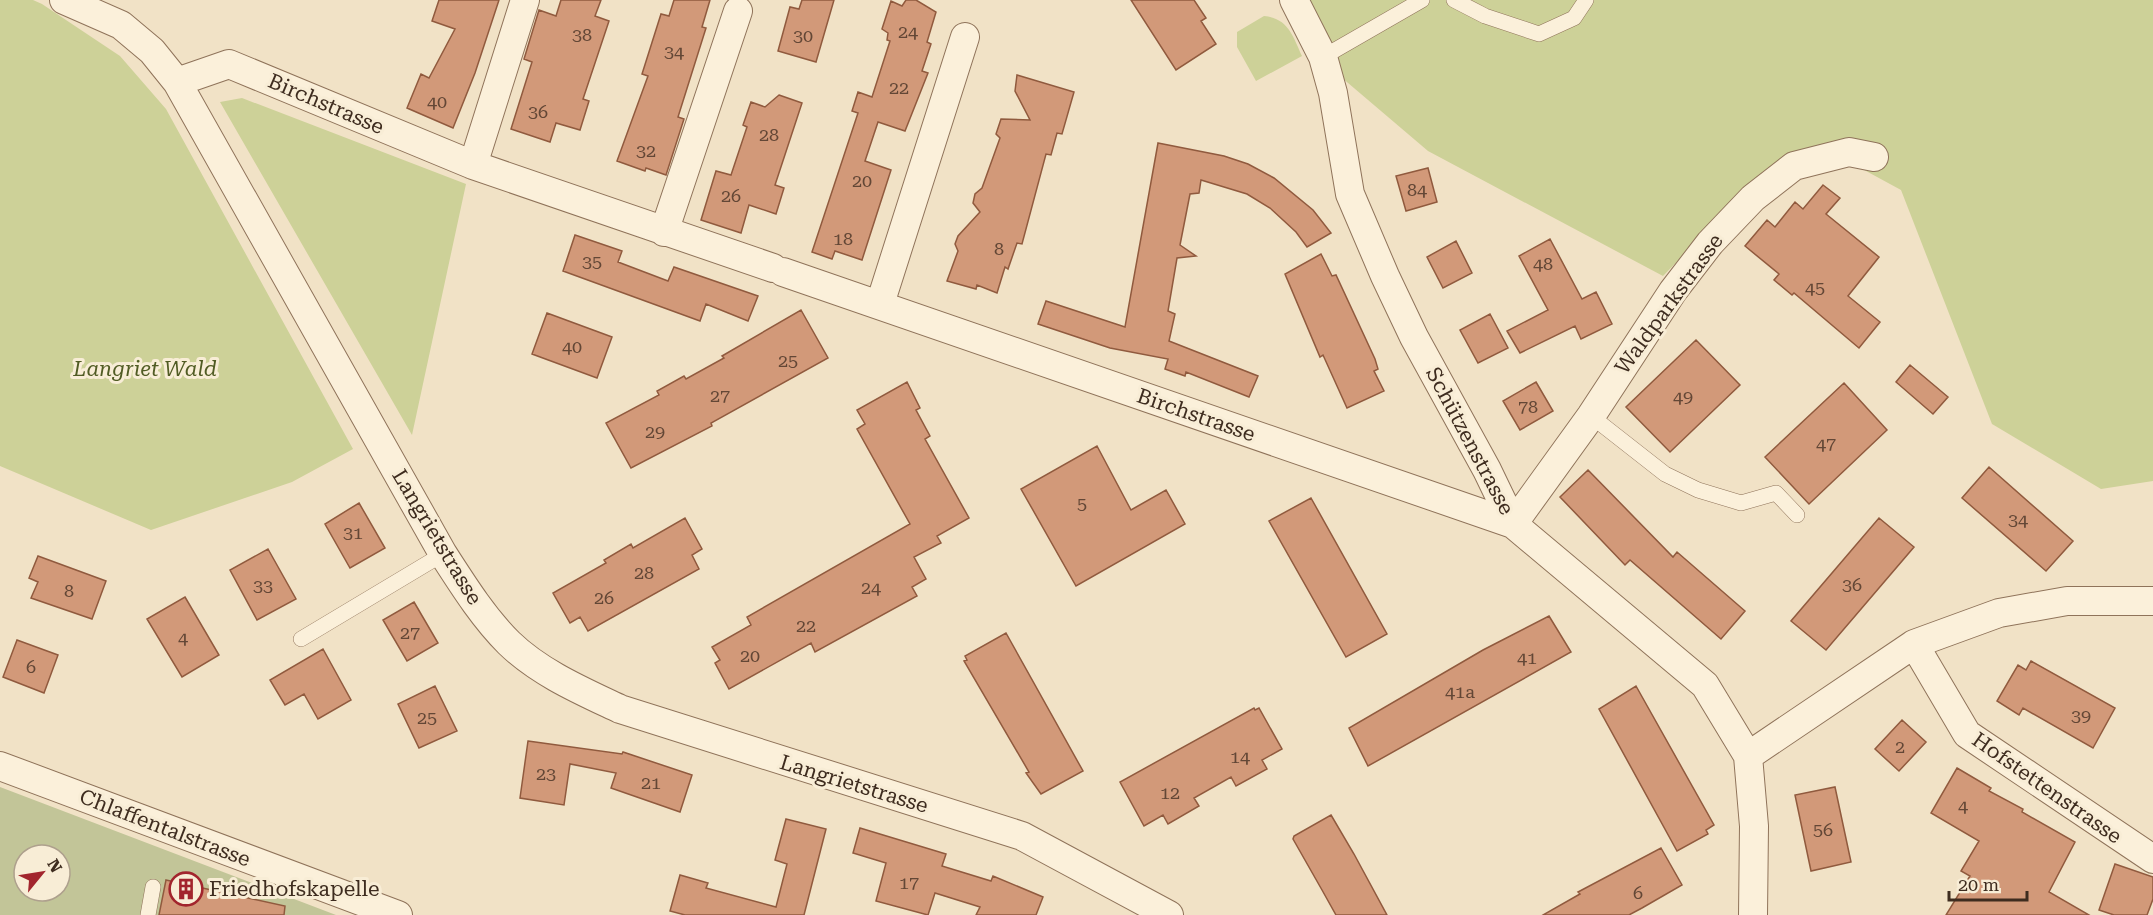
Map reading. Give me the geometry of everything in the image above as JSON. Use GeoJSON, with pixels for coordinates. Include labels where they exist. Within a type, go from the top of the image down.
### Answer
{"type":"FeatureCollection","features":[{"type":"Feature","properties":{"kind":"street","name":"Langrietstrasse"},"geometry":{"type":"LineString","coordinates":[[64,0],[121,25],[152,51],[177,82],[443,554],[471,598],[510,644],[564,682],[620,709],[1022,836],[1168,915]]}},
{"type":"Feature","properties":{"kind":"street"},"geometry":{"type":"LineString","coordinates":[[473,165],[525,0]]}},
{"type":"Feature","properties":{"kind":"street","name":"Schützenstrasse"},"geometry":{"type":"LineString","coordinates":[[1294,0],[1323,57],[1333,93],[1350,194],[1410,329],[1487,470],[1513,524],[1705,685],[1748,756],[1754,826],[1753,915]]}},
{"type":"Feature","properties":{"kind":"street"},"geometry":{"type":"LineString","coordinates":[[664,232],[738,11]]}},
{"type":"Feature","properties":{"kind":"street"},"geometry":{"type":"LineString","coordinates":[[880,304],[965,37]]}},
{"type":"Feature","properties":{"kind":"street","name":"Birchstrasse"},"geometry":{"type":"LineString","coordinates":[[177,82],[229,64],[473,165],[1513,524]]}},
{"type":"Feature","properties":{"kind":"street","name":"Waldparkstrasse"},"geometry":{"type":"LineString","coordinates":[[1513,524],[1591,416],[1673,291],[1710,243],[1753,198],[1794,166],[1849,152],[1874,157]]}},
{"type":"Feature","properties":{"kind":"street"},"geometry":{"type":"LineString","coordinates":[[1748,756],[1914,644],[1999,613],[2067,601],[2153,601]]}},
{"type":"Feature","properties":{"kind":"street","name":"Hofstettenstrasse"},"geometry":{"type":"LineString","coordinates":[[1914,644],[1967,734],[2153,859]]}},
{"type":"Feature","properties":{"kind":"street","name":"Chlaffentalstrasse"},"geometry":{"type":"LineString","coordinates":[[0,766],[398,915]]}},
{"type":"Feature","properties":{"kind":"lane"},"geometry":{"type":"LineString","coordinates":[[1323,57],[1422,0]]}},
{"type":"Feature","properties":{"kind":"lane"},"geometry":{"type":"LineString","coordinates":[[1454,0],[1485,16],[1539,34],[1574,18],[1586,0]]}},
{"type":"Feature","properties":{"kind":"lane"},"geometry":{"type":"LineString","coordinates":[[1591,416],[1665,474],[1698,490],[1741,503],[1776,493],[1797,515]]}},
{"type":"Feature","properties":{"kind":"lane"},"geometry":{"type":"LineString","coordinates":[[301,639],[443,554]]}},
{"type":"Feature","properties":{"kind":"lane"},"geometry":{"type":"LineString","coordinates":[[148,915],[153,887]]}},
{"type":"Feature","properties":{"kind":"green space","name":"Langriet Wald"},"geometry":{"type":"Polygon","coordinates":[[[0,0],[33,0],[42,4],[120,56],[166,109],[353,449],[292,482],[151,530],[0,466],[0,0]]]}},
{"type":"Feature","properties":{"kind":"green space"},"geometry":{"type":"Polygon","coordinates":[[[1309,0],[2153,0],[2153,481],[2101,489],[1992,424],[1901,190],[1820,146],[1756,180],[1663,276],[1428,151],[1341,77],[1309,0]]]}},
{"type":"Feature","properties":{"kind":"green space"},"geometry":{"type":"Polygon","coordinates":[[[1264,16],[1279,20],[1289,29],[1302,56],[1256,81],[1237,47],[1237,32],[1264,16]]]}},
{"type":"Feature","properties":{"kind":"green space"},"geometry":{"type":"Polygon","coordinates":[[[242,98],[466,184],[412,435],[220,102],[242,98]]]}},
{"type":"Feature","properties":{"kind":"green space"},"geometry":{"type":"Polygon","coordinates":[[[0,787],[336,915],[0,915],[0,787]]]}},
{"type":"Feature","properties":{"kind":"building"},"geometry":{"type":"Polygon","coordinates":[[[439,0],[499,0],[475,73],[453,128],[407,108],[421,74],[429,78],[455,29],[432,21],[439,0]]]}},
{"type":"Feature","properties":{"kind":"building"},"geometry":{"type":"Polygon","coordinates":[[[561,0],[601,0],[595,16],[609,21],[583,99],[589,101],[580,130],[556,123],[550,142],[511,129],[532,62],[524,59],[539,10],[556,16],[561,0]]]}},
{"type":"Feature","properties":{"kind":"building"},"geometry":{"type":"Polygon","coordinates":[[[674,0],[710,0],[702,27],[706,28],[678,117],[684,119],[666,175],[646,168],[645,171],[617,161],[648,76],[642,74],[661,14],[669,16],[674,0]]]}},
{"type":"Feature","properties":{"kind":"building"},"geometry":{"type":"Polygon","coordinates":[[[802,0],[834,0],[816,62],[778,51],[790,7],[799,9],[802,0]]]}},
{"type":"Feature","properties":{"kind":"building"},"geometry":{"type":"Polygon","coordinates":[[[906,0],[916,0],[936,12],[927,42],[931,44],[922,71],[928,73],[905,131],[878,122],[865,161],[891,170],[862,260],[835,251],[832,259],[812,252],[858,113],[852,111],[858,92],[872,97],[890,41],[887,40],[888,33],[882,29],[891,1],[902,6],[906,0]]]}},
{"type":"Feature","properties":{"kind":"building"},"geometry":{"type":"Polygon","coordinates":[[[1131,0],[1194,0],[1206,18],[1201,21],[1216,44],[1176,70],[1131,0]]]}},
{"type":"Feature","properties":{"kind":"building"},"geometry":{"type":"Polygon","coordinates":[[[1017,75],[1074,92],[1062,134],[1057,133],[1051,155],[1046,154],[1022,244],[1017,243],[1008,269],[1005,267],[997,293],[977,285],[976,289],[947,281],[958,251],[955,244],[958,236],[980,212],[973,203],[975,194],[982,188],[1000,138],[996,134],[1001,119],[1030,120],[1015,91],[1017,75]]]}},
{"type":"Feature","properties":{"kind":"building"},"geometry":{"type":"Polygon","coordinates":[[[779,95],[802,103],[775,185],[784,188],[776,214],[749,205],[741,233],[701,220],[716,171],[731,175],[747,127],[743,125],[751,102],[765,107],[779,95]]]}},
{"type":"Feature","properties":{"kind":"building"},"geometry":{"type":"Polygon","coordinates":[[[1158,143],[1224,156],[1248,164],[1274,178],[1313,210],[1331,233],[1307,247],[1296,232],[1270,208],[1247,194],[1201,180],[1199,193],[1190,194],[1180,245],[1196,256],[1177,258],[1168,311],[1175,314],[1169,341],[1258,376],[1249,397],[1186,372],[1185,376],[1165,369],[1168,359],[1110,348],[1038,324],[1046,301],[1125,327],[1158,143]]]}},
{"type":"Feature","properties":{"kind":"building"},"geometry":{"type":"Polygon","coordinates":[[[1428,168],[1437,202],[1406,211],[1396,176],[1428,168]]]}},
{"type":"Feature","properties":{"kind":"building"},"geometry":{"type":"Polygon","coordinates":[[[1823,185],[1840,198],[1826,214],[1879,257],[1848,296],[1880,322],[1859,348],[1794,293],[1792,295],[1774,280],[1779,274],[1745,246],[1767,220],[1775,227],[1795,202],[1803,209],[1823,185]]]}},
{"type":"Feature","properties":{"kind":"building"},"geometry":{"type":"Polygon","coordinates":[[[575,235],[622,251],[618,262],[668,281],[674,267],[758,296],[748,321],[706,304],[700,321],[563,271],[575,235]]]}},
{"type":"Feature","properties":{"kind":"building"},"geometry":{"type":"Polygon","coordinates":[[[1550,239],[1582,299],[1596,292],[1612,324],[1581,339],[1575,326],[1520,353],[1507,331],[1548,310],[1519,256],[1550,239]]]}},
{"type":"Feature","properties":{"kind":"building"},"geometry":{"type":"Polygon","coordinates":[[[1456,241],[1472,273],[1443,288],[1427,257],[1456,241]]]}},
{"type":"Feature","properties":{"kind":"building"},"geometry":{"type":"Polygon","coordinates":[[[1321,254],[1332,276],[1336,275],[1375,359],[1378,369],[1374,371],[1384,391],[1347,408],[1323,355],[1320,357],[1285,274],[1321,254]]]}},
{"type":"Feature","properties":{"kind":"building"},"geometry":{"type":"Polygon","coordinates":[[[801,310],[828,358],[711,423],[712,426],[631,468],[606,423],[659,395],[657,391],[684,376],[686,379],[724,358],[722,356],[801,310]]]}},
{"type":"Feature","properties":{"kind":"building"},"geometry":{"type":"Polygon","coordinates":[[[547,313],[612,337],[597,378],[532,354],[547,313]]]}},
{"type":"Feature","properties":{"kind":"building"},"geometry":{"type":"Polygon","coordinates":[[[1490,314],[1508,348],[1478,363],[1460,330],[1490,314]]]}},
{"type":"Feature","properties":{"kind":"building"},"geometry":{"type":"Polygon","coordinates":[[[1696,340],[1740,385],[1670,452],[1626,407],[1696,340]]]}},
{"type":"Feature","properties":{"kind":"building"},"geometry":{"type":"Polygon","coordinates":[[[1910,365],[1948,397],[1933,414],[1896,382],[1910,365]]]}},
{"type":"Feature","properties":{"kind":"building"},"geometry":{"type":"Polygon","coordinates":[[[907,382],[920,408],[916,410],[930,436],[925,439],[969,518],[937,536],[941,543],[914,557],[926,579],[912,587],[917,596],[815,652],[811,643],[729,689],[715,663],[720,660],[712,647],[751,625],[747,617],[910,524],[857,429],[865,424],[857,410],[907,382]]]}},
{"type":"Feature","properties":{"kind":"building"},"geometry":{"type":"Polygon","coordinates":[[[1536,382],[1553,411],[1520,430],[1503,401],[1536,382]]]}},
{"type":"Feature","properties":{"kind":"building"},"geometry":{"type":"Polygon","coordinates":[[[1844,383],[1887,430],[1809,504],[1765,457],[1844,383]]]}},
{"type":"Feature","properties":{"kind":"building"},"geometry":{"type":"Polygon","coordinates":[[[1097,446],[1131,510],[1166,490],[1185,524],[1076,586],[1021,489],[1097,446]]]}},
{"type":"Feature","properties":{"kind":"building"},"geometry":{"type":"Polygon","coordinates":[[[1989,467],[2073,541],[2046,571],[1962,498],[1989,467]]]}},
{"type":"Feature","properties":{"kind":"building"},"geometry":{"type":"Polygon","coordinates":[[[1588,470],[1673,557],[1677,552],[1745,611],[1721,639],[1630,560],[1625,565],[1560,497],[1588,470]]]}},
{"type":"Feature","properties":{"kind":"building"},"geometry":{"type":"Polygon","coordinates":[[[1311,498],[1387,634],[1346,657],[1269,521],[1311,498]]]}},
{"type":"Feature","properties":{"kind":"building"},"geometry":{"type":"Polygon","coordinates":[[[359,503],[385,548],[350,568],[325,524],[359,503]]]}},
{"type":"Feature","properties":{"kind":"building"},"geometry":{"type":"Polygon","coordinates":[[[685,518],[702,549],[692,555],[699,569],[588,631],[580,617],[570,623],[553,593],[606,563],[604,560],[631,544],[633,548],[685,518]]]}},
{"type":"Feature","properties":{"kind":"building"},"geometry":{"type":"Polygon","coordinates":[[[1879,518],[1914,547],[1826,650],[1791,621],[1879,518]]]}},
{"type":"Feature","properties":{"kind":"building"},"geometry":{"type":"Polygon","coordinates":[[[268,549],[296,599],[257,620],[230,570],[268,549]]]}},
{"type":"Feature","properties":{"kind":"building"},"geometry":{"type":"Polygon","coordinates":[[[38,556],[106,581],[92,619],[31,598],[38,582],[29,578],[38,556]]]}},
{"type":"Feature","properties":{"kind":"building"},"geometry":{"type":"Polygon","coordinates":[[[185,597],[219,655],[182,677],[147,619],[185,597]]]}},
{"type":"Feature","properties":{"kind":"building"},"geometry":{"type":"Polygon","coordinates":[[[414,602],[438,643],[407,661],[383,620],[414,602]]]}},
{"type":"Feature","properties":{"kind":"building"},"geometry":{"type":"Polygon","coordinates":[[[1549,616],[1571,652],[1368,766],[1349,728],[1483,650],[1549,616]]]}},
{"type":"Feature","properties":{"kind":"building"},"geometry":{"type":"Polygon","coordinates":[[[1006,633],[1083,771],[1041,794],[1026,773],[1029,772],[964,661],[967,660],[965,656],[1006,633]]]}},
{"type":"Feature","properties":{"kind":"building"},"geometry":{"type":"Polygon","coordinates":[[[17,640],[58,655],[44,693],[3,677],[17,640]]]}},
{"type":"Feature","properties":{"kind":"building"},"geometry":{"type":"Polygon","coordinates":[[[323,649],[351,700],[318,719],[304,694],[285,705],[270,680],[323,649]]]}},
{"type":"Feature","properties":{"kind":"building"},"geometry":{"type":"Polygon","coordinates":[[[2031,661],[2115,708],[2093,748],[2023,708],[2019,715],[1997,701],[2018,665],[2026,670],[2031,661]]]}},
{"type":"Feature","properties":{"kind":"building"},"geometry":{"type":"Polygon","coordinates":[[[435,686],[457,731],[419,748],[398,704],[435,686]]]}},
{"type":"Feature","properties":{"kind":"building"},"geometry":{"type":"Polygon","coordinates":[[[1636,686],[1714,825],[1706,830],[1708,834],[1677,851],[1599,709],[1636,686]]]}},
{"type":"Feature","properties":{"kind":"building"},"geometry":{"type":"Polygon","coordinates":[[[1254,708],[1255,710],[1259,708],[1282,749],[1262,760],[1267,769],[1236,786],[1231,777],[1194,798],[1199,806],[1168,824],[1163,815],[1144,826],[1120,782],[1254,708]]]}},
{"type":"Feature","properties":{"kind":"building"},"geometry":{"type":"Polygon","coordinates":[[[1902,720],[1926,742],[1899,771],[1875,749],[1902,720]]]}},
{"type":"Feature","properties":{"kind":"building"},"geometry":{"type":"Polygon","coordinates":[[[528,741],[622,754],[623,752],[692,775],[680,812],[611,788],[616,773],[570,764],[564,805],[520,798],[528,741]]]}},
{"type":"Feature","properties":{"kind":"building"},"geometry":{"type":"Polygon","coordinates":[[[1957,768],[1991,788],[1989,791],[2023,809],[2022,812],[2075,842],[2049,892],[2089,915],[1946,915],[1970,876],[1961,871],[1979,841],[1931,813],[1957,768]]]}},
{"type":"Feature","properties":{"kind":"building"},"geometry":{"type":"Polygon","coordinates":[[[1835,787],[1851,862],[1811,871],[1795,795],[1835,787]]]}},
{"type":"Feature","properties":{"kind":"building"},"geometry":{"type":"Polygon","coordinates":[[[1331,815],[1387,915],[1336,915],[1293,839],[1294,836],[1331,815]]]}},
{"type":"Feature","properties":{"kind":"building"},"geometry":{"type":"Polygon","coordinates":[[[786,819],[826,829],[804,915],[685,915],[670,911],[680,875],[708,883],[706,888],[776,907],[787,864],[775,860],[786,819]]]}},
{"type":"Feature","properties":{"kind":"building"},"geometry":{"type":"Polygon","coordinates":[[[860,828],[946,854],[942,866],[991,881],[993,876],[1043,897],[1036,915],[976,915],[980,907],[935,893],[928,915],[876,901],[886,863],[853,853],[860,828]]]}},
{"type":"Feature","properties":{"kind":"building"},"geometry":{"type":"Polygon","coordinates":[[[1661,848],[1682,885],[1642,908],[1629,915],[1543,915],[1580,894],[1578,892],[1661,848]]]}},
{"type":"Feature","properties":{"kind":"building"},"geometry":{"type":"Polygon","coordinates":[[[2115,864],[2153,877],[2153,899],[2147,915],[2114,915],[2099,910],[2115,864]]]}},
{"type":"Feature","properties":{"kind":"building","name":"Friedhofskapelle"},"geometry":{"type":"Polygon","coordinates":[[[166,880],[285,906],[284,915],[159,915],[166,880]]]}},
{"type":"Feature","properties":{"kind":"place","name":"Friedhofskapelle"},"geometry":{"type":"Point","coordinates":[186,889]}}]}
